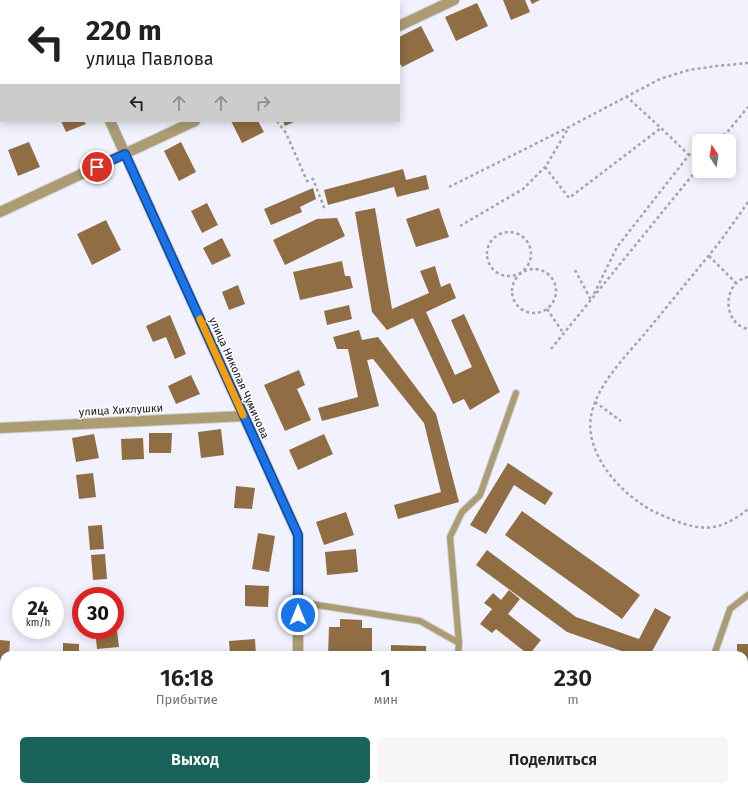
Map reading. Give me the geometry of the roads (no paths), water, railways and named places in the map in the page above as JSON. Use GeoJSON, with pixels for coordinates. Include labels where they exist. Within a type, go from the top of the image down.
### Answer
{"type":"FeatureCollection","features":[{"type":"Feature","properties":{"kind":"street"},"geometry":{"type":"LineString","coordinates":[[400,26],[454,0]]}},
{"type":"Feature","properties":{"kind":"street","name":"улица Николая Чумичова"},"geometry":{"type":"LineString","coordinates":[[110,122],[298,535],[298,651]]}},
{"type":"Feature","properties":{"kind":"street"},"geometry":{"type":"LineString","coordinates":[[0,212],[193,122]]}},
{"type":"Feature","properties":{"kind":"street","name":"улица Хихлушки"},"geometry":{"type":"LineString","coordinates":[[0,428],[244,416]]}},
{"type":"Feature","properties":{"kind":"lane"},"geometry":{"type":"LineString","coordinates":[[458,651],[459,643],[450,538],[462,512],[480,495],[516,392]]}},
{"type":"Feature","properties":{"kind":"lane"},"geometry":{"type":"LineString","coordinates":[[715,651],[730,609],[748,595]]}},
{"type":"Feature","properties":{"kind":"lane"},"geometry":{"type":"LineString","coordinates":[[298,602],[420,621],[459,643]]}}]}
